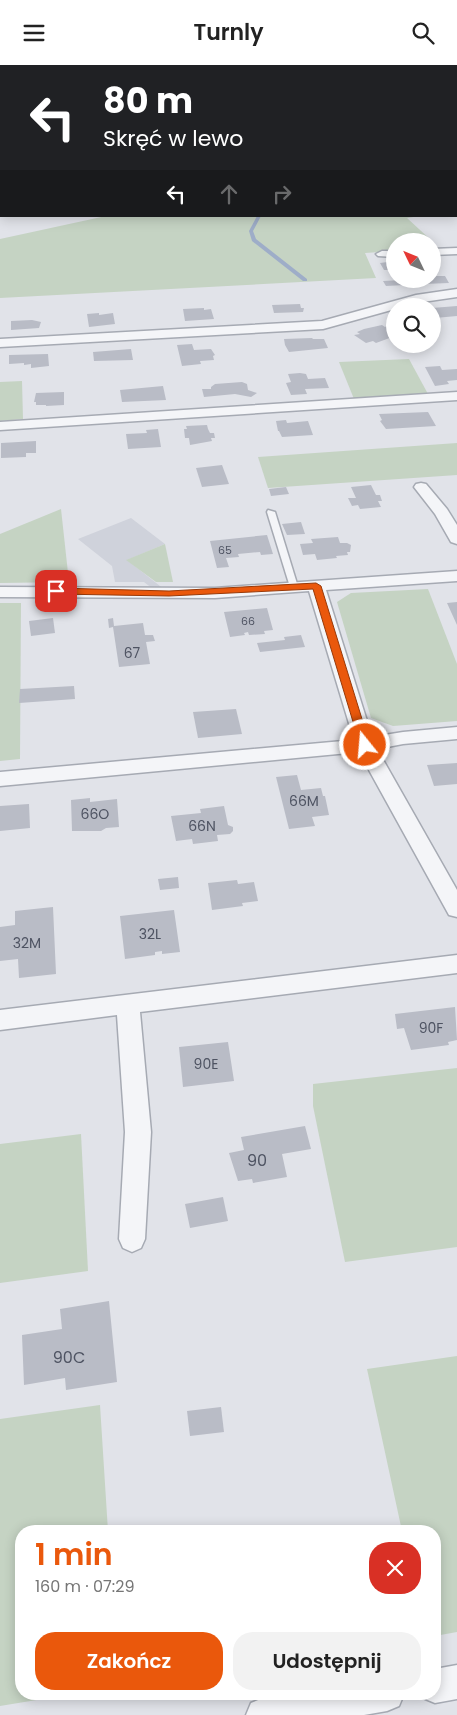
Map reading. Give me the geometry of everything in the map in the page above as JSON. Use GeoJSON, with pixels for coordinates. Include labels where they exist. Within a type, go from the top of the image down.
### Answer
{"type":"FeatureCollection","features":[{"type":"Feature","properties":{"kind":"street"},"geometry":{"type":"LineString","coordinates":[[441,252],[457,251]]}},
{"type":"Feature","properties":{"kind":"street"},"geometry":{"type":"LineString","coordinates":[[0,343],[323,325],[416,299],[457,293]]}},
{"type":"Feature","properties":{"kind":"street"},"geometry":{"type":"LineString","coordinates":[[0,426],[457,396]]}},
{"type":"Feature","properties":{"kind":"street"},"geometry":{"type":"LineString","coordinates":[[421,487],[442,512],[457,539]]}},
{"type":"Feature","properties":{"kind":"street"},"geometry":{"type":"LineString","coordinates":[[0,592],[169,594],[457,576]]}},
{"type":"Feature","properties":{"kind":"street"},"geometry":{"type":"LineString","coordinates":[[316,586],[365,745],[457,909]]}},
{"type":"Feature","properties":{"kind":"street"},"geometry":{"type":"LineString","coordinates":[[0,779],[365,745],[403,738],[457,733]]}},
{"type":"Feature","properties":{"kind":"street"},"geometry":{"type":"LineString","coordinates":[[0,1020],[457,964]]}},
{"type":"Feature","properties":{"kind":"street"},"geometry":{"type":"LineString","coordinates":[[128,1003],[138,1132],[132,1239]]}},
{"type":"Feature","properties":{"kind":"street"},"geometry":{"type":"LineString","coordinates":[[441,1684],[457,1682]]}},
{"type":"Feature","properties":{"kind":"street"},"geometry":{"type":"LineString","coordinates":[[263,1715],[352,1700]]}},
{"type":"Feature","properties":{"kind":"lane"},"geometry":{"type":"LineString","coordinates":[[271,512],[294,587]]}},
{"type":"Feature","properties":{"kind":"shaded area"},"geometry":{"type":"Polygon","coordinates":[[[131,518],[165,544],[127,560],[165,590],[153,589],[144,582],[115,582],[112,566],[78,539],[131,518]]]}},
{"type":"Feature","properties":{"kind":"green space"},"geometry":{"type":"Polygon","coordinates":[[[101,217],[414,217],[407,218],[423,233],[386,233],[386,252],[365,253],[376,278],[0,298],[0,239],[101,217]]]}},
{"type":"Feature","properties":{"kind":"green space"},"geometry":{"type":"Polygon","coordinates":[[[409,359],[428,394],[354,399],[339,362],[409,359]]]}},
{"type":"Feature","properties":{"kind":"green space"},"geometry":{"type":"Polygon","coordinates":[[[22,381],[23,419],[0,421],[0,382],[22,381]]]}},
{"type":"Feature","properties":{"kind":"green space"},"geometry":{"type":"Polygon","coordinates":[[[457,443],[457,475],[268,488],[258,457],[457,443]]]}},
{"type":"Feature","properties":{"kind":"green space"},"geometry":{"type":"Polygon","coordinates":[[[61,509],[69,582],[0,583],[0,534],[61,509]]]}},
{"type":"Feature","properties":{"kind":"green space"},"geometry":{"type":"Polygon","coordinates":[[[165,544],[173,582],[156,582],[126,560],[165,544]]]}},
{"type":"Feature","properties":{"kind":"green space"},"geometry":{"type":"Polygon","coordinates":[[[428,589],[457,664],[457,721],[393,726],[371,718],[337,602],[351,593],[428,589]]]}},
{"type":"Feature","properties":{"kind":"green space"},"geometry":{"type":"Polygon","coordinates":[[[0,603],[21,603],[20,759],[0,761],[0,603]]]}},
{"type":"Feature","properties":{"kind":"green space"},"geometry":{"type":"Polygon","coordinates":[[[457,1068],[457,1247],[345,1262],[313,1106],[313,1084],[457,1068]]]}},
{"type":"Feature","properties":{"kind":"green space"},"geometry":{"type":"Polygon","coordinates":[[[81,1134],[88,1271],[0,1283],[0,1144],[81,1134]]]}},
{"type":"Feature","properties":{"kind":"green space"},"geometry":{"type":"Polygon","coordinates":[[[457,1356],[457,1632],[441,1635],[441,1525],[401,1525],[367,1369],[457,1356]]]}},
{"type":"Feature","properties":{"kind":"green space"},"geometry":{"type":"Polygon","coordinates":[[[100,1405],[108,1525],[15,1525],[15,1700],[36,1700],[0,1706],[0,1419],[100,1405]]]}},
{"type":"Feature","properties":{"kind":"building"},"geometry":{"type":"Polygon","coordinates":[[[386,262],[386,270],[384,270],[380,263],[386,262]]]}},
{"type":"Feature","properties":{"kind":"building"},"geometry":{"type":"Polygon","coordinates":[[[441,276],[445,276],[449,283],[441,283],[441,276]]]}},
{"type":"Feature","properties":{"kind":"building"},"geometry":{"type":"Polygon","coordinates":[[[300,304],[301,308],[304,308],[303,312],[274,313],[272,305],[300,304]]]}},
{"type":"Feature","properties":{"kind":"building"},"geometry":{"type":"Polygon","coordinates":[[[457,306],[457,316],[441,317],[441,307],[457,306]]]}},
{"type":"Feature","properties":{"kind":"building"},"geometry":{"type":"Polygon","coordinates":[[[204,308],[204,310],[211,309],[214,319],[185,321],[183,309],[204,308]]]}},
{"type":"Feature","properties":{"kind":"building"},"geometry":{"type":"Polygon","coordinates":[[[99,313],[99,315],[113,313],[115,324],[89,327],[87,314],[99,313]]]}},
{"type":"Feature","properties":{"kind":"building"},"geometry":{"type":"Polygon","coordinates":[[[32,320],[41,322],[39,328],[11,330],[11,321],[32,320]]]}},
{"type":"Feature","properties":{"kind":"building"},"geometry":{"type":"Polygon","coordinates":[[[382,325],[385,327],[386,339],[376,343],[373,341],[366,343],[354,335],[360,334],[357,332],[364,329],[382,325]]]}},
{"type":"Feature","properties":{"kind":"building"},"geometry":{"type":"Polygon","coordinates":[[[284,339],[324,339],[328,348],[289,352],[284,339]]]}},
{"type":"Feature","properties":{"kind":"building"},"geometry":{"type":"Polygon","coordinates":[[[192,344],[194,350],[211,349],[215,355],[213,356],[214,360],[200,361],[201,364],[182,366],[177,345],[192,344]]]}},
{"type":"Feature","properties":{"kind":"building"},"geometry":{"type":"Polygon","coordinates":[[[131,349],[133,360],[94,361],[93,352],[131,349]]]}},
{"type":"Feature","properties":{"kind":"building"},"geometry":{"type":"Polygon","coordinates":[[[48,354],[49,366],[31,368],[31,364],[9,364],[9,355],[48,354]]]}},
{"type":"Feature","properties":{"kind":"building"},"geometry":{"type":"Polygon","coordinates":[[[440,366],[442,370],[457,369],[457,380],[447,381],[449,384],[435,386],[425,367],[440,366]]]}},
{"type":"Feature","properties":{"kind":"building"},"geometry":{"type":"Polygon","coordinates":[[[288,374],[306,374],[308,379],[325,378],[329,388],[305,389],[307,394],[291,395],[286,383],[291,382],[288,374]]]}},
{"type":"Feature","properties":{"kind":"building"},"geometry":{"type":"Polygon","coordinates":[[[242,382],[247,384],[248,390],[257,393],[251,397],[235,394],[204,397],[202,389],[211,389],[215,384],[242,382]]]}},
{"type":"Feature","properties":{"kind":"building"},"geometry":{"type":"Polygon","coordinates":[[[163,386],[166,400],[122,402],[120,390],[163,386]]]}},
{"type":"Feature","properties":{"kind":"building"},"geometry":{"type":"Polygon","coordinates":[[[64,392],[64,405],[36,405],[36,402],[34,402],[36,393],[64,392]]]}},
{"type":"Feature","properties":{"kind":"building"},"geometry":{"type":"Polygon","coordinates":[[[428,412],[436,426],[386,429],[380,421],[382,420],[379,414],[428,412]]]}},
{"type":"Feature","properties":{"kind":"building"},"geometry":{"type":"Polygon","coordinates":[[[286,420],[287,423],[308,421],[313,435],[282,437],[278,431],[276,421],[286,420]]]}},
{"type":"Feature","properties":{"kind":"building"},"geometry":{"type":"Polygon","coordinates":[[[207,425],[210,433],[214,433],[215,438],[211,438],[212,441],[190,445],[189,438],[185,438],[184,429],[187,429],[186,426],[207,425]]]}},
{"type":"Feature","properties":{"kind":"building"},"geometry":{"type":"Polygon","coordinates":[[[158,429],[161,447],[128,449],[126,434],[147,433],[146,430],[158,429]]]}},
{"type":"Feature","properties":{"kind":"building"},"geometry":{"type":"Polygon","coordinates":[[[36,441],[36,453],[26,453],[26,457],[1,458],[1,443],[36,441]]]}},
{"type":"Feature","properties":{"kind":"building"},"geometry":{"type":"Polygon","coordinates":[[[222,465],[229,484],[202,487],[196,468],[222,465]]]}},
{"type":"Feature","properties":{"kind":"building"},"geometry":{"type":"Polygon","coordinates":[[[371,485],[376,495],[380,495],[382,501],[378,501],[381,507],[360,509],[358,505],[352,506],[348,498],[356,498],[351,487],[371,485]]]}},
{"type":"Feature","properties":{"kind":"building"},"geometry":{"type":"Polygon","coordinates":[[[286,487],[289,494],[271,496],[269,489],[286,487]]]}},
{"type":"Feature","properties":{"kind":"building"},"geometry":{"type":"Polygon","coordinates":[[[301,522],[305,534],[287,535],[282,524],[301,522]]]}},
{"type":"Feature","properties":{"kind":"building"},"geometry":{"type":"Polygon","coordinates":[[[267,535],[273,554],[261,555],[260,552],[238,554],[239,557],[226,558],[229,567],[217,568],[210,541],[267,535]]]}},
{"type":"Feature","properties":{"kind":"building"},"geometry":{"type":"Polygon","coordinates":[[[338,537],[340,543],[351,545],[350,552],[347,552],[348,555],[317,560],[315,554],[303,555],[300,544],[313,543],[311,539],[338,537]]]}},
{"type":"Feature","properties":{"kind":"building"},"geometry":{"type":"Polygon","coordinates":[[[457,602],[457,625],[447,603],[457,602]]]}},
{"type":"Feature","properties":{"kind":"building"},"geometry":{"type":"Polygon","coordinates":[[[267,608],[273,630],[264,631],[265,634],[249,635],[248,632],[244,633],[245,635],[230,637],[224,612],[267,608]]]}},
{"type":"Feature","properties":{"kind":"building"},"geometry":{"type":"Polygon","coordinates":[[[53,618],[55,633],[31,636],[29,621],[53,618]]]}},
{"type":"Feature","properties":{"kind":"building"},"geometry":{"type":"Polygon","coordinates":[[[113,618],[114,626],[143,623],[145,635],[153,635],[155,641],[146,642],[150,664],[119,667],[113,627],[109,628],[108,619],[113,618]]]}},
{"type":"Feature","properties":{"kind":"building"},"geometry":{"type":"Polygon","coordinates":[[[301,635],[305,647],[260,652],[257,643],[285,640],[284,637],[301,635]]]}},
{"type":"Feature","properties":{"kind":"building"},"geometry":{"type":"Polygon","coordinates":[[[74,686],[75,699],[19,703],[20,689],[74,686]]]}},
{"type":"Feature","properties":{"kind":"building"},"geometry":{"type":"Polygon","coordinates":[[[236,709],[242,734],[198,738],[193,712],[236,709]]]}},
{"type":"Feature","properties":{"kind":"building"},"geometry":{"type":"Polygon","coordinates":[[[457,763],[457,784],[434,786],[427,765],[457,763]]]}},
{"type":"Feature","properties":{"kind":"building"},"geometry":{"type":"Polygon","coordinates":[[[297,775],[301,790],[321,788],[323,796],[325,796],[329,815],[312,817],[315,826],[289,829],[276,777],[297,775]]]}},
{"type":"Feature","properties":{"kind":"building"},"geometry":{"type":"Polygon","coordinates":[[[90,798],[90,802],[117,799],[119,827],[106,828],[101,831],[72,831],[71,800],[90,798]]]}},
{"type":"Feature","properties":{"kind":"building"},"geometry":{"type":"Polygon","coordinates":[[[29,804],[30,828],[0,831],[0,806],[29,804]]]}},
{"type":"Feature","properties":{"kind":"building"},"geometry":{"type":"Polygon","coordinates":[[[224,806],[228,825],[233,827],[233,831],[230,834],[217,835],[218,841],[193,844],[192,839],[176,841],[171,816],[201,813],[200,809],[224,806]]]}},
{"type":"Feature","properties":{"kind":"building"},"geometry":{"type":"Polygon","coordinates":[[[178,877],[179,888],[160,890],[158,879],[178,877]]]}},
{"type":"Feature","properties":{"kind":"building"},"geometry":{"type":"Polygon","coordinates":[[[237,880],[238,884],[254,882],[258,901],[242,903],[243,906],[212,910],[208,883],[237,880]]]}},
{"type":"Feature","properties":{"kind":"building"},"geometry":{"type":"Polygon","coordinates":[[[53,907],[56,974],[19,978],[18,959],[0,961],[0,927],[15,925],[15,911],[53,907]]]}},
{"type":"Feature","properties":{"kind":"building"},"geometry":{"type":"Polygon","coordinates":[[[174,910],[180,952],[162,954],[162,951],[155,952],[155,955],[125,959],[120,916],[174,910]]]}},
{"type":"Feature","properties":{"kind":"building"},"geometry":{"type":"Polygon","coordinates":[[[455,1007],[457,1040],[448,1042],[449,1045],[411,1050],[404,1028],[397,1029],[395,1014],[455,1007]]]}},
{"type":"Feature","properties":{"kind":"building"},"geometry":{"type":"Polygon","coordinates":[[[228,1042],[234,1081],[183,1087],[179,1047],[228,1042]]]}},
{"type":"Feature","properties":{"kind":"building"},"geometry":{"type":"Polygon","coordinates":[[[305,1126],[311,1149],[282,1154],[287,1177],[253,1183],[252,1179],[238,1181],[229,1153],[244,1150],[241,1137],[305,1126]]]}},
{"type":"Feature","properties":{"kind":"building"},"geometry":{"type":"Polygon","coordinates":[[[223,1197],[228,1221],[190,1228],[185,1204],[223,1197]]]}},
{"type":"Feature","properties":{"kind":"building"},"geometry":{"type":"Polygon","coordinates":[[[109,1301],[117,1382],[66,1390],[65,1378],[24,1385],[22,1335],[62,1329],[60,1309],[109,1301]]]}},
{"type":"Feature","properties":{"kind":"building"},"geometry":{"type":"Polygon","coordinates":[[[221,1407],[224,1432],[190,1436],[187,1411],[221,1407]]]}},
{"type":"Feature","properties":{"kind":"waterway"},"geometry":{"type":"LineString","coordinates":[[258,217],[251,231],[254,240],[305,280]]}},
{"type":"Feature","properties":{"kind":"route"},"geometry":{"type":"LineString","coordinates":[[56,591],[169,594],[215,593],[316,586],[365,745]]}}]}
